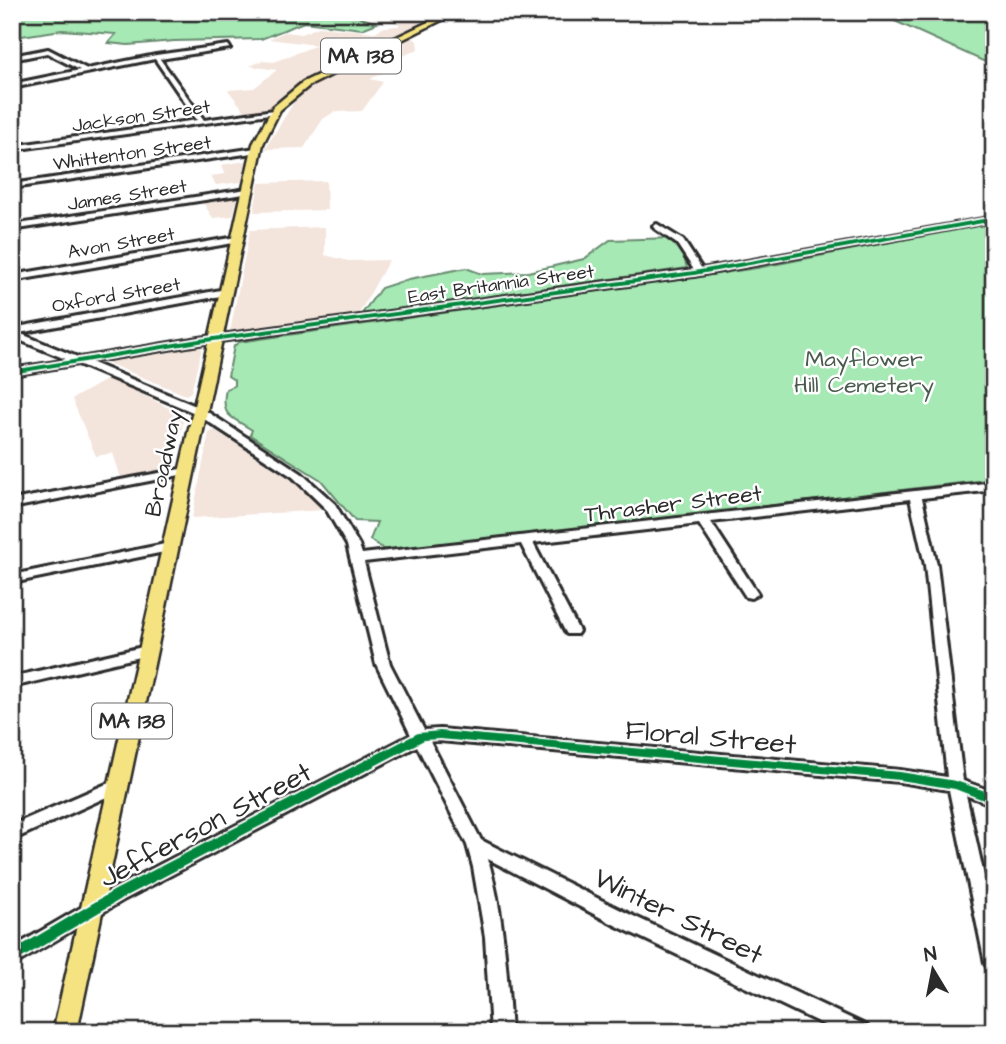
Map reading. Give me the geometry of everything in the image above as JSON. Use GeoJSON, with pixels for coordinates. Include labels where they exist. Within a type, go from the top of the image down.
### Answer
{"type":"FeatureCollection","features":[{"type":"Feature","properties":{"kind":"main road","name":"Broadway"},"geometry":{"type":"LineString","coordinates":[[65,1032],[256,150],[274,112],[311,80],[455,12]]}},
{"type":"Feature","properties":{"kind":"street"},"geometry":{"type":"LineString","coordinates":[[12,86],[156,57],[229,47]]}},
{"type":"Feature","properties":{"kind":"street"},"geometry":{"type":"LineString","coordinates":[[12,58],[48,51],[86,71]]}},
{"type":"Feature","properties":{"kind":"street"},"geometry":{"type":"LineString","coordinates":[[156,57],[202,122]]}},
{"type":"Feature","properties":{"kind":"street","name":"Jackson Street"},"geometry":{"type":"LineString","coordinates":[[12,148],[274,112]]}},
{"type":"Feature","properties":{"kind":"street","name":"Whittenton Street"},"geometry":{"type":"LineString","coordinates":[[12,186],[256,150]]}},
{"type":"Feature","properties":{"kind":"street","name":"James Street"},"geometry":{"type":"LineString","coordinates":[[12,228],[247,191]]}},
{"type":"Feature","properties":{"kind":"street","name":"East Britannia Street"},"geometry":{"type":"LineString","coordinates":[[12,372],[216,339],[699,272],[994,219]]}},
{"type":"Feature","properties":{"kind":"street"},"geometry":{"type":"LineString","coordinates":[[657,226],[680,242],[699,272]]}},
{"type":"Feature","properties":{"kind":"street","name":"Avon Street"},"geometry":{"type":"LineString","coordinates":[[12,278],[236,240]]}},
{"type":"Feature","properties":{"kind":"street","name":"Oxford Street"},"geometry":{"type":"LineString","coordinates":[[12,332],[226,292]]}},
{"type":"Feature","properties":{"kind":"street"},"geometry":{"type":"LineString","coordinates":[[12,332],[199,411],[298,475],[341,520],[357,559],[379,656],[422,736],[475,845],[490,905],[501,1032]]}},
{"type":"Feature","properties":{"kind":"street"},"geometry":{"type":"LineString","coordinates":[[12,504],[186,471]]}},
{"type":"Feature","properties":{"kind":"street","name":"Thrasher Street"},"geometry":{"type":"LineString","coordinates":[[357,559],[704,521],[994,485]]}},
{"type":"Feature","properties":{"kind":"street"},"geometry":{"type":"LineString","coordinates":[[915,495],[931,565],[956,785],[994,963]]}},
{"type":"Feature","properties":{"kind":"street"},"geometry":{"type":"LineString","coordinates":[[704,521],[751,594]]}},
{"type":"Feature","properties":{"kind":"street"},"geometry":{"type":"LineString","coordinates":[[526,541],[572,632]]}},
{"type":"Feature","properties":{"kind":"street"},"geometry":{"type":"LineString","coordinates":[[12,579],[170,547]]}},
{"type":"Feature","properties":{"kind":"street"},"geometry":{"type":"LineString","coordinates":[[12,682],[147,651]]}},
{"type":"Feature","properties":{"kind":"street","name":"Floral Street"},"geometry":{"type":"LineString","coordinates":[[422,736],[440,734],[887,775],[956,785],[994,799]]}},
{"type":"Feature","properties":{"kind":"street","name":"Jefferson Street"},"geometry":{"type":"LineString","coordinates":[[12,958],[91,911],[422,736]]}},
{"type":"Feature","properties":{"kind":"street"},"geometry":{"type":"LineString","coordinates":[[12,833],[118,785]]}},
{"type":"Feature","properties":{"kind":"street","name":"Winter Street"},"geometry":{"type":"LineString","coordinates":[[475,845],[645,930],[860,1032]]}},
{"type":"Feature","properties":{"kind":"shaded area"},"geometry":{"type":"Polygon","coordinates":[[[372,12],[447,12],[319,72],[276,101],[263,116],[247,114],[228,90],[254,88],[277,70],[250,66],[262,61],[274,62],[317,45],[269,39],[285,32],[302,34],[319,27],[375,32],[385,27],[399,26],[399,22],[364,17],[372,12]]]}},
{"type":"Feature","properties":{"kind":"shaded area"},"geometry":{"type":"Polygon","coordinates":[[[411,36],[417,41],[418,49],[380,67],[390,70],[370,79],[383,82],[362,111],[334,112],[323,119],[304,148],[265,149],[299,94],[325,77],[411,36]]]}},
{"type":"Feature","properties":{"kind":"shaded area"},"geometry":{"type":"Polygon","coordinates":[[[246,161],[241,182],[216,185],[210,176],[226,174],[221,165],[246,161]]]}},
{"type":"Feature","properties":{"kind":"shaded area"},"geometry":{"type":"Polygon","coordinates":[[[326,181],[327,210],[254,212],[259,183],[326,181]]]}},
{"type":"Feature","properties":{"kind":"shaded area"},"geometry":{"type":"Polygon","coordinates":[[[238,195],[233,216],[213,218],[201,200],[238,195]]]}},
{"type":"Feature","properties":{"kind":"shaded area"},"geometry":{"type":"Polygon","coordinates":[[[325,227],[325,255],[348,261],[389,260],[357,317],[230,332],[250,230],[325,227]]]}},
{"type":"Feature","properties":{"kind":"shaded area"},"geometry":{"type":"Polygon","coordinates":[[[193,345],[202,348],[191,392],[186,395],[100,360],[193,345]]]}},
{"type":"Feature","properties":{"kind":"shaded area"},"geometry":{"type":"Polygon","coordinates":[[[109,378],[185,416],[171,468],[121,478],[113,453],[96,456],[72,399],[109,378]]]}},
{"type":"Feature","properties":{"kind":"shaded area"},"geometry":{"type":"Polygon","coordinates":[[[215,430],[296,483],[323,510],[192,518],[209,433],[215,430]]]}},
{"type":"Feature","properties":{"kind":"green space"},"geometry":{"type":"Polygon","coordinates":[[[12,12],[367,12],[358,17],[377,23],[362,29],[304,22],[261,39],[128,45],[108,43],[116,34],[62,30],[22,36],[12,31],[12,12]]]}},
{"type":"Feature","properties":{"kind":"green space"},"geometry":{"type":"Polygon","coordinates":[[[875,12],[994,12],[994,66],[875,12]]]}},
{"type":"Feature","properties":{"kind":"green space","name":"Mayflower Hill Cemetery"},"geometry":{"type":"Polygon","coordinates":[[[994,222],[994,479],[387,551],[370,540],[377,522],[355,521],[321,480],[250,435],[252,430],[226,411],[226,389],[234,386],[234,380],[228,376],[234,346],[239,342],[757,268],[994,222]]]}},
{"type":"Feature","properties":{"kind":"green space"},"geometry":{"type":"Polygon","coordinates":[[[673,238],[681,247],[687,268],[361,315],[381,288],[409,279],[466,268],[482,274],[528,272],[584,259],[610,240],[673,238]]]}},
{"type":"Feature","properties":{"kind":"cycle path"},"geometry":{"type":"LineString","coordinates":[[12,372],[199,341],[694,273],[994,219]]}},
{"type":"Feature","properties":{"kind":"cycle path"},"geometry":{"type":"LineString","coordinates":[[12,958],[119,894],[422,736],[440,735],[900,776],[956,785],[994,799]]}}]}
